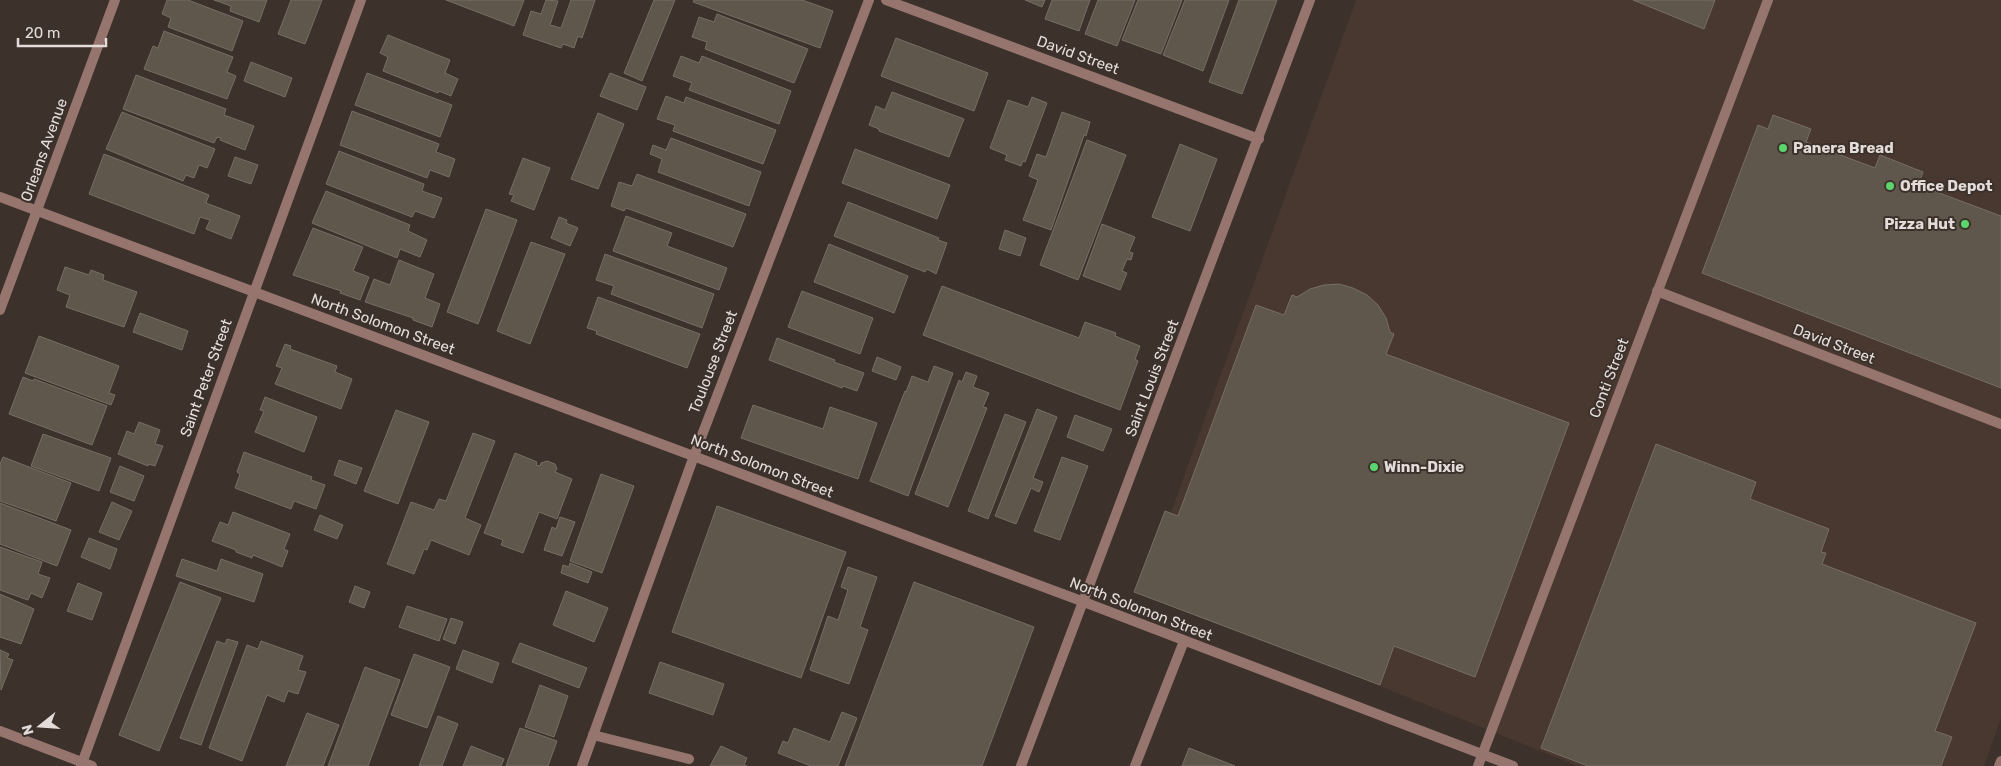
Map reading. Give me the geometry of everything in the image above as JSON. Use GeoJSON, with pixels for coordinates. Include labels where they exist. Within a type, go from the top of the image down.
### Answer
{"type":"FeatureCollection","features":[{"type":"Feature","properties":{"kind":"street","name":"Orleans Avenue"},"geometry":{"type":"LineString","coordinates":[[0,310],[115,0]]}},
{"type":"Feature","properties":{"kind":"street","name":"Saint Peter Street"},"geometry":{"type":"LineString","coordinates":[[85,765],[253,292],[361,0]]}},
{"type":"Feature","properties":{"kind":"street","name":"Toulouse Street"},"geometry":{"type":"LineString","coordinates":[[582,766],[694,456],[869,0]]}},
{"type":"Feature","properties":{"kind":"street","name":"David Street"},"geometry":{"type":"LineString","coordinates":[[886,0],[1259,139]]}},
{"type":"Feature","properties":{"kind":"street","name":"Saint Louis Street"},"geometry":{"type":"LineString","coordinates":[[1021,766],[1310,0]]}},
{"type":"Feature","properties":{"kind":"street","name":"Conti Street"},"geometry":{"type":"LineString","coordinates":[[1478,766],[1768,0]]}},
{"type":"Feature","properties":{"kind":"street","name":"North Solomon Street"},"geometry":{"type":"LineString","coordinates":[[0,197],[1084,602],[1513,766]]}},
{"type":"Feature","properties":{"kind":"street","name":"David Street"},"geometry":{"type":"LineString","coordinates":[[1657,291],[2001,424]]}},
{"type":"Feature","properties":{"kind":"street"},"geometry":{"type":"LineString","coordinates":[[1135,766],[1184,641]]}},
{"type":"Feature","properties":{"kind":"street"},"geometry":{"type":"LineString","coordinates":[[0,731],[85,765]]}},
{"type":"Feature","properties":{"kind":"street"},"geometry":{"type":"LineString","coordinates":[[593,735],[689,759]]}},
{"type":"Feature","properties":{"kind":"street"},"geometry":{"type":"LineString","coordinates":[[1999,766],[2001,761]]}},
{"type":"Feature","properties":{"kind":"shaded area"},"geometry":{"type":"Polygon","coordinates":[[[1356,0],[2001,0],[2001,718],[1984,766],[1577,766],[1143,590],[1356,0]]]}},
{"type":"Feature","properties":{"kind":"building"},"geometry":{"type":"Polygon","coordinates":[[[167,0],[188,0],[243,21],[232,51],[168,27],[171,18],[162,14],[167,0]]]}},
{"type":"Feature","properties":{"kind":"building"},"geometry":{"type":"Polygon","coordinates":[[[214,0],[267,0],[259,22],[230,11],[231,6],[214,0]]]}},
{"type":"Feature","properties":{"kind":"building"},"geometry":{"type":"Polygon","coordinates":[[[291,0],[322,0],[305,44],[278,34],[291,0]]]}},
{"type":"Feature","properties":{"kind":"building"},"geometry":{"type":"Polygon","coordinates":[[[446,0],[524,0],[514,26],[446,0]]]}},
{"type":"Feature","properties":{"kind":"building"},"geometry":{"type":"Polygon","coordinates":[[[546,0],[558,1],[550,25],[561,28],[571,0],[595,0],[582,38],[578,36],[574,48],[563,44],[561,48],[523,35],[531,11],[541,14],[546,0]]]}},
{"type":"Feature","properties":{"kind":"building"},"geometry":{"type":"Polygon","coordinates":[[[654,0],[675,0],[642,81],[624,73],[654,0]]]}},
{"type":"Feature","properties":{"kind":"building"},"geometry":{"type":"Polygon","coordinates":[[[694,0],[802,0],[833,11],[820,48],[693,2],[694,0]]]}},
{"type":"Feature","properties":{"kind":"building"},"geometry":{"type":"Polygon","coordinates":[[[1025,0],[1045,0],[1042,7],[1025,0]]]}},
{"type":"Feature","properties":{"kind":"building"},"geometry":{"type":"Polygon","coordinates":[[[1052,0],[1090,0],[1079,31],[1045,19],[1052,0]]]}},
{"type":"Feature","properties":{"kind":"building"},"geometry":{"type":"Polygon","coordinates":[[[1098,0],[1135,0],[1117,46],[1085,34],[1098,0]]]}},
{"type":"Feature","properties":{"kind":"building"},"geometry":{"type":"Polygon","coordinates":[[[1138,0],[1182,0],[1161,54],[1122,40],[1138,0]]]}},
{"type":"Feature","properties":{"kind":"building"},"geometry":{"type":"Polygon","coordinates":[[[1185,0],[1229,0],[1203,71],[1163,55],[1185,0]]]}},
{"type":"Feature","properties":{"kind":"building"},"geometry":{"type":"Polygon","coordinates":[[[1239,0],[1277,0],[1242,94],[1209,82],[1239,0]]]}},
{"type":"Feature","properties":{"kind":"building"},"geometry":{"type":"Polygon","coordinates":[[[1633,0],[1715,0],[1704,29],[1633,0]]]}},
{"type":"Feature","properties":{"kind":"building"},"geometry":{"type":"Polygon","coordinates":[[[717,14],[808,49],[794,83],[705,49],[707,42],[692,37],[699,17],[714,22],[717,14]]]}},
{"type":"Feature","properties":{"kind":"building"},"geometry":{"type":"Polygon","coordinates":[[[164,31],[233,57],[227,72],[236,76],[227,99],[144,69],[153,46],[158,48],[164,31]]]}},
{"type":"Feature","properties":{"kind":"building"},"geometry":{"type":"Polygon","coordinates":[[[388,35],[450,60],[445,73],[458,79],[451,96],[439,91],[438,93],[383,71],[388,57],[380,53],[388,35]]]}},
{"type":"Feature","properties":{"kind":"building"},"geometry":{"type":"Polygon","coordinates":[[[896,38],[988,73],[974,111],[881,76],[896,38]]]}},
{"type":"Feature","properties":{"kind":"building"},"geometry":{"type":"Polygon","coordinates":[[[681,56],[699,63],[702,56],[791,91],[779,124],[689,90],[692,83],[673,76],[681,56]]]}},
{"type":"Feature","properties":{"kind":"building"},"geometry":{"type":"Polygon","coordinates":[[[251,62],[292,78],[285,97],[244,81],[251,62]]]}},
{"type":"Feature","properties":{"kind":"building"},"geometry":{"type":"Polygon","coordinates":[[[367,73],[452,105],[440,137],[355,105],[367,73]]]}},
{"type":"Feature","properties":{"kind":"building"},"geometry":{"type":"Polygon","coordinates":[[[610,73],[646,87],[637,110],[600,96],[610,73]]]}},
{"type":"Feature","properties":{"kind":"building"},"geometry":{"type":"Polygon","coordinates":[[[136,75],[226,109],[224,115],[254,126],[245,150],[220,140],[221,138],[217,137],[214,143],[123,109],[136,75]]]}},
{"type":"Feature","properties":{"kind":"building"},"geometry":{"type":"Polygon","coordinates":[[[892,92],[964,119],[949,157],[879,131],[879,129],[869,125],[876,106],[885,110],[892,92]]]}},
{"type":"Feature","properties":{"kind":"building"},"geometry":{"type":"Polygon","coordinates":[[[666,96],[684,103],[686,97],[776,130],[763,164],[673,131],[675,125],[657,119],[666,96]]]}},
{"type":"Feature","properties":{"kind":"building"},"geometry":{"type":"Polygon","coordinates":[[[1032,97],[1047,103],[1025,162],[1023,161],[1021,166],[1005,160],[1007,155],[990,148],[1008,100],[1028,107],[1032,97]]]}},
{"type":"Feature","properties":{"kind":"building"},"geometry":{"type":"Polygon","coordinates":[[[352,111],[439,144],[436,152],[455,159],[449,177],[430,170],[427,178],[340,145],[352,111]]]}},
{"type":"Feature","properties":{"kind":"building"},"geometry":{"type":"Polygon","coordinates":[[[122,112],[215,149],[207,168],[199,165],[194,178],[186,175],[183,181],[106,149],[122,112]]]}},
{"type":"Feature","properties":{"kind":"building"},"geometry":{"type":"Polygon","coordinates":[[[1062,112],[1090,122],[1051,230],[1023,220],[1038,180],[1029,176],[1037,154],[1046,157],[1062,112]]]}},
{"type":"Feature","properties":{"kind":"building"},"geometry":{"type":"Polygon","coordinates":[[[598,113],[624,124],[598,189],[571,179],[598,113]]]}},
{"type":"Feature","properties":{"kind":"building"},"geometry":{"type":"Polygon","coordinates":[[[1773,115],[1811,129],[1806,142],[1875,168],[1880,155],[1923,172],[1918,185],[2001,216],[2001,388],[1702,273],[1758,125],[1768,129],[1773,115]]]}},
{"type":"Feature","properties":{"kind":"building"},"geometry":{"type":"Polygon","coordinates":[[[671,138],[761,172],[749,206],[658,172],[662,159],[650,154],[653,145],[666,150],[671,138]]]}},
{"type":"Feature","properties":{"kind":"building"},"geometry":{"type":"Polygon","coordinates":[[[1087,140],[1126,155],[1078,280],[1040,265],[1087,140]]]}},
{"type":"Feature","properties":{"kind":"building"},"geometry":{"type":"Polygon","coordinates":[[[1180,144],[1217,159],[1190,231],[1152,217],[1180,144]]]}},
{"type":"Feature","properties":{"kind":"building"},"geometry":{"type":"Polygon","coordinates":[[[855,149],[950,185],[937,219],[842,183],[855,149]]]}},
{"type":"Feature","properties":{"kind":"building"},"geometry":{"type":"Polygon","coordinates":[[[339,151],[424,184],[422,191],[442,198],[434,218],[415,211],[412,217],[326,184],[339,151]]]}},
{"type":"Feature","properties":{"kind":"building"},"geometry":{"type":"Polygon","coordinates":[[[104,154],[209,195],[206,203],[240,216],[231,239],[206,229],[210,220],[200,217],[194,234],[89,194],[104,154]]]}},
{"type":"Feature","properties":{"kind":"building"},"geometry":{"type":"Polygon","coordinates":[[[235,157],[258,165],[251,184],[228,176],[235,157]]]}},
{"type":"Feature","properties":{"kind":"building"},"geometry":{"type":"Polygon","coordinates":[[[523,158],[550,168],[534,210],[511,201],[514,195],[509,194],[523,158]]]}},
{"type":"Feature","properties":{"kind":"building"},"geometry":{"type":"Polygon","coordinates":[[[637,174],[746,214],[733,247],[626,208],[624,211],[611,206],[619,182],[632,186],[637,174]]]}},
{"type":"Feature","properties":{"kind":"building"},"geometry":{"type":"Polygon","coordinates":[[[326,191],[410,225],[408,231],[427,240],[420,257],[400,249],[397,258],[312,223],[326,191]]]}},
{"type":"Feature","properties":{"kind":"building"},"geometry":{"type":"Polygon","coordinates":[[[848,202],[939,238],[938,240],[947,243],[936,274],[927,269],[925,272],[834,236],[848,202]]]}},
{"type":"Feature","properties":{"kind":"building"},"geometry":{"type":"Polygon","coordinates":[[[486,209],[517,220],[478,324],[447,312],[486,209]]]}},
{"type":"Feature","properties":{"kind":"building"},"geometry":{"type":"Polygon","coordinates":[[[626,216],[672,233],[667,246],[727,268],[719,290],[613,251],[626,216]]]}},
{"type":"Feature","properties":{"kind":"building"},"geometry":{"type":"Polygon","coordinates":[[[559,217],[567,220],[566,223],[578,228],[570,246],[551,238],[559,217]]]}},
{"type":"Feature","properties":{"kind":"building"},"geometry":{"type":"Polygon","coordinates":[[[1102,224],[1135,237],[1129,252],[1133,253],[1131,260],[1127,259],[1122,271],[1127,273],[1120,290],[1083,276],[1102,224]]]}},
{"type":"Feature","properties":{"kind":"building"},"geometry":{"type":"Polygon","coordinates":[[[313,228],[363,247],[353,271],[369,277],[360,300],[340,293],[341,291],[293,275],[313,228]]]}},
{"type":"Feature","properties":{"kind":"building"},"geometry":{"type":"Polygon","coordinates":[[[1005,230],[1026,238],[1020,256],[999,249],[1005,230]]]}},
{"type":"Feature","properties":{"kind":"building"},"geometry":{"type":"Polygon","coordinates":[[[531,242],[565,254],[530,344],[497,331],[531,242]]]}},
{"type":"Feature","properties":{"kind":"building"},"geometry":{"type":"Polygon","coordinates":[[[829,244],[908,276],[894,313],[814,282],[829,244]]]}},
{"type":"Feature","properties":{"kind":"building"},"geometry":{"type":"Polygon","coordinates":[[[605,254],[714,294],[702,328],[611,294],[614,286],[596,280],[605,254]]]}},
{"type":"Feature","properties":{"kind":"building"},"geometry":{"type":"Polygon","coordinates":[[[399,260],[434,274],[425,298],[440,304],[432,327],[413,320],[413,318],[365,302],[374,279],[390,285],[399,260]]]}},
{"type":"Feature","properties":{"kind":"building"},"geometry":{"type":"Polygon","coordinates":[[[65,267],[89,275],[91,270],[104,275],[103,280],[137,292],[124,327],[66,307],[70,295],[57,290],[65,267]]]}},
{"type":"Feature","properties":{"kind":"building","name":"Winn-Dixie"},"geometry":{"type":"Polygon","coordinates":[[[1339,284],[1367,295],[1378,305],[1386,318],[1390,332],[1394,334],[1386,354],[1569,423],[1475,677],[1394,646],[1380,685],[1134,592],[1165,511],[1178,516],[1256,305],[1284,315],[1292,295],[1297,297],[1310,289],[1324,285],[1339,284]]]}},
{"type":"Feature","properties":{"kind":"building"},"geometry":{"type":"Polygon","coordinates":[[[942,286],[1079,338],[1085,322],[1116,333],[1115,336],[1140,346],[1135,359],[1138,361],[1120,410],[923,335],[942,286]]]}},
{"type":"Feature","properties":{"kind":"building"},"geometry":{"type":"Polygon","coordinates":[[[802,291],[873,318],[860,354],[788,327],[802,291]]]}},
{"type":"Feature","properties":{"kind":"building"},"geometry":{"type":"Polygon","coordinates":[[[598,297],[700,334],[687,368],[596,334],[597,331],[587,328],[598,297]]]}},
{"type":"Feature","properties":{"kind":"building"},"geometry":{"type":"Polygon","coordinates":[[[140,313],[188,331],[182,350],[133,332],[140,313]]]}},
{"type":"Feature","properties":{"kind":"building"},"geometry":{"type":"Polygon","coordinates":[[[39,336],[119,366],[109,393],[115,395],[111,405],[25,373],[39,336]]]}},
{"type":"Feature","properties":{"kind":"building"},"geometry":{"type":"Polygon","coordinates":[[[777,338],[864,373],[857,391],[843,386],[842,388],[769,360],[777,338]]]}},
{"type":"Feature","properties":{"kind":"building"},"geometry":{"type":"Polygon","coordinates":[[[285,344],[291,346],[290,349],[337,366],[335,372],[352,379],[341,409],[275,384],[282,368],[276,366],[285,344]]]}},
{"type":"Feature","properties":{"kind":"building"},"geometry":{"type":"Polygon","coordinates":[[[877,357],[901,367],[896,380],[872,371],[877,357]]]}},
{"type":"Feature","properties":{"kind":"building"},"geometry":{"type":"Polygon","coordinates":[[[934,366],[953,373],[908,496],[870,481],[912,376],[928,382],[934,366]]]}},
{"type":"Feature","properties":{"kind":"building"},"geometry":{"type":"Polygon","coordinates":[[[966,372],[977,376],[973,387],[989,393],[983,407],[987,408],[948,507],[915,494],[959,380],[962,382],[966,372]]]}},
{"type":"Feature","properties":{"kind":"building"},"geometry":{"type":"Polygon","coordinates":[[[23,377],[33,381],[34,379],[107,406],[92,445],[9,414],[23,377]]]}},
{"type":"Feature","properties":{"kind":"building"},"geometry":{"type":"Polygon","coordinates":[[[265,397],[317,417],[304,452],[255,432],[264,411],[260,410],[265,397]]]}},
{"type":"Feature","properties":{"kind":"building"},"geometry":{"type":"Polygon","coordinates":[[[753,405],[823,429],[830,407],[877,423],[858,479],[741,438],[753,405]]]}},
{"type":"Feature","properties":{"kind":"building"},"geometry":{"type":"Polygon","coordinates":[[[1037,409],[1057,417],[1033,478],[1043,482],[1039,492],[1031,488],[1016,524],[995,516],[1037,409]]]}},
{"type":"Feature","properties":{"kind":"building"},"geometry":{"type":"Polygon","coordinates":[[[396,410],[429,422],[398,504],[364,491],[396,410]]]}},
{"type":"Feature","properties":{"kind":"building"},"geometry":{"type":"Polygon","coordinates":[[[1005,414],[1026,422],[988,519],[968,511],[1005,414]]]}},
{"type":"Feature","properties":{"kind":"building"},"geometry":{"type":"Polygon","coordinates":[[[1075,415],[1112,429],[1103,451],[1067,437],[1075,415]]]}},
{"type":"Feature","properties":{"kind":"building"},"geometry":{"type":"Polygon","coordinates":[[[139,422],[160,430],[155,444],[163,446],[155,466],[149,464],[148,466],[118,454],[127,431],[134,434],[139,422]]]}},
{"type":"Feature","properties":{"kind":"building"},"geometry":{"type":"Polygon","coordinates":[[[473,433],[495,441],[465,518],[481,525],[469,555],[431,540],[427,550],[424,549],[414,574],[387,564],[411,502],[434,510],[439,499],[446,501],[473,433]]]}},
{"type":"Feature","properties":{"kind":"building"},"geometry":{"type":"Polygon","coordinates":[[[43,434],[111,458],[99,491],[31,466],[43,434]]]}},
{"type":"Feature","properties":{"kind":"building"},"geometry":{"type":"Polygon","coordinates":[[[1656,444],[1756,482],[1750,499],[1829,529],[1821,552],[1826,553],[1822,564],[1976,623],[1935,731],[1952,737],[1941,766],[1588,766],[1541,748],[1656,444]]]}},
{"type":"Feature","properties":{"kind":"building"},"geometry":{"type":"Polygon","coordinates":[[[244,452],[312,477],[311,480],[325,485],[316,509],[294,501],[291,509],[235,488],[240,474],[237,472],[244,452]]]}},
{"type":"Feature","properties":{"kind":"building"},"geometry":{"type":"Polygon","coordinates":[[[515,453],[537,462],[536,465],[540,466],[541,463],[547,461],[555,464],[557,469],[555,472],[572,479],[557,519],[539,512],[523,553],[501,545],[503,540],[484,533],[515,453]]]}},
{"type":"Feature","properties":{"kind":"building"},"geometry":{"type":"Polygon","coordinates":[[[3,457],[71,483],[56,521],[0,501],[0,464],[3,457]]]}},
{"type":"Feature","properties":{"kind":"building"},"geometry":{"type":"Polygon","coordinates":[[[1062,457],[1088,466],[1060,540],[1034,531],[1062,457]]]}},
{"type":"Feature","properties":{"kind":"building"},"geometry":{"type":"Polygon","coordinates":[[[339,460],[362,468],[356,484],[334,475],[339,460]]]}},
{"type":"Feature","properties":{"kind":"building"},"geometry":{"type":"Polygon","coordinates":[[[120,466],[144,476],[134,501],[110,492],[120,466]]]}},
{"type":"Feature","properties":{"kind":"building"},"geometry":{"type":"Polygon","coordinates":[[[601,474],[634,486],[602,573],[570,561],[601,474]]]}},
{"type":"Feature","properties":{"kind":"building"},"geometry":{"type":"Polygon","coordinates":[[[112,502],[132,511],[119,540],[99,532],[112,502]]]}},
{"type":"Feature","properties":{"kind":"building"},"geometry":{"type":"Polygon","coordinates":[[[0,503],[71,530],[57,566],[0,544],[0,503]]]}},
{"type":"Feature","properties":{"kind":"building"},"geometry":{"type":"Polygon","coordinates":[[[717,506],[846,552],[801,678],[672,632],[717,506]]]}},
{"type":"Feature","properties":{"kind":"building"},"geometry":{"type":"Polygon","coordinates":[[[233,512],[290,534],[284,549],[288,551],[282,567],[253,555],[252,558],[212,541],[220,522],[228,525],[233,512]]]}},
{"type":"Feature","properties":{"kind":"building"},"geometry":{"type":"Polygon","coordinates":[[[320,515],[343,525],[337,539],[314,530],[320,515]]]}},
{"type":"Feature","properties":{"kind":"building"},"geometry":{"type":"Polygon","coordinates":[[[560,517],[575,522],[562,556],[544,550],[552,527],[556,529],[560,517]]]}},
{"type":"Feature","properties":{"kind":"building"},"geometry":{"type":"Polygon","coordinates":[[[89,538],[117,549],[110,569],[81,557],[89,538]]]}},
{"type":"Feature","properties":{"kind":"building"},"geometry":{"type":"Polygon","coordinates":[[[0,547],[42,562],[38,574],[50,578],[42,598],[31,593],[28,600],[0,590],[0,547]]]}},
{"type":"Feature","properties":{"kind":"building"},"geometry":{"type":"Polygon","coordinates":[[[182,559],[217,571],[221,559],[263,574],[254,602],[176,576],[182,559]]]}},
{"type":"Feature","properties":{"kind":"building"},"geometry":{"type":"Polygon","coordinates":[[[570,563],[592,572],[588,583],[561,573],[563,565],[569,567],[570,563]]]}},
{"type":"Feature","properties":{"kind":"building"},"geometry":{"type":"Polygon","coordinates":[[[848,567],[877,577],[860,627],[868,630],[849,684],[810,670],[828,616],[838,620],[848,590],[841,587],[848,567]]]}},
{"type":"Feature","properties":{"kind":"building"},"geometry":{"type":"Polygon","coordinates":[[[180,582],[221,598],[159,751],[119,735],[180,582]]]}},
{"type":"Feature","properties":{"kind":"building"},"geometry":{"type":"Polygon","coordinates":[[[914,582],[1034,627],[982,766],[845,766],[914,582]]]}},
{"type":"Feature","properties":{"kind":"building"},"geometry":{"type":"Polygon","coordinates":[[[78,583],[102,593],[92,620],[67,611],[78,583]]]}},
{"type":"Feature","properties":{"kind":"building"},"geometry":{"type":"Polygon","coordinates":[[[355,586],[370,592],[364,608],[349,602],[355,586]]]}},
{"type":"Feature","properties":{"kind":"building"},"geometry":{"type":"Polygon","coordinates":[[[566,591],[608,608],[594,642],[553,625],[566,591]]]}},
{"type":"Feature","properties":{"kind":"building"},"geometry":{"type":"Polygon","coordinates":[[[0,594],[34,609],[21,644],[0,637],[0,594]]]}},
{"type":"Feature","properties":{"kind":"building"},"geometry":{"type":"Polygon","coordinates":[[[407,606],[447,619],[439,641],[399,627],[407,606]]]}},
{"type":"Feature","properties":{"kind":"building"},"geometry":{"type":"Polygon","coordinates":[[[451,618],[463,622],[455,644],[443,639],[451,618]]]}},
{"type":"Feature","properties":{"kind":"building"},"geometry":{"type":"Polygon","coordinates":[[[227,639],[238,642],[201,745],[180,738],[217,641],[225,644],[227,639]]]}},
{"type":"Feature","properties":{"kind":"building"},"geometry":{"type":"Polygon","coordinates":[[[261,641],[303,656],[298,670],[306,672],[298,694],[288,691],[284,702],[267,695],[242,761],[209,748],[247,645],[258,649],[261,641]]]}},
{"type":"Feature","properties":{"kind":"building"},"geometry":{"type":"Polygon","coordinates":[[[520,643],[587,668],[579,688],[512,662],[520,643]]]}},
{"type":"Feature","properties":{"kind":"building"},"geometry":{"type":"Polygon","coordinates":[[[0,650],[9,654],[7,658],[13,660],[1,690],[0,650]]]}},
{"type":"Feature","properties":{"kind":"building"},"geometry":{"type":"Polygon","coordinates":[[[463,650],[499,663],[492,683],[456,669],[463,650]]]}},
{"type":"Feature","properties":{"kind":"building"},"geometry":{"type":"Polygon","coordinates":[[[414,654],[450,667],[427,728],[391,715],[414,654]]]}},
{"type":"Feature","properties":{"kind":"building"},"geometry":{"type":"Polygon","coordinates":[[[660,662],[724,684],[713,715],[649,693],[660,662]]]}},
{"type":"Feature","properties":{"kind":"building"},"geometry":{"type":"Polygon","coordinates":[[[365,667],[400,680],[368,766],[328,766],[365,667]]]}},
{"type":"Feature","properties":{"kind":"building"},"geometry":{"type":"Polygon","coordinates":[[[540,685],[568,696],[554,737],[525,727],[540,685]]]}},
{"type":"Feature","properties":{"kind":"building"},"geometry":{"type":"Polygon","coordinates":[[[842,712],[857,718],[838,766],[811,766],[778,753],[783,741],[788,743],[794,728],[830,742],[842,712]]]}},
{"type":"Feature","properties":{"kind":"building"},"geometry":{"type":"Polygon","coordinates":[[[307,713],[339,725],[323,766],[286,766],[307,713]]]}},
{"type":"Feature","properties":{"kind":"building"},"geometry":{"type":"Polygon","coordinates":[[[438,716],[458,724],[442,766],[419,766],[438,716]]]}},
{"type":"Feature","properties":{"kind":"building"},"geometry":{"type":"Polygon","coordinates":[[[520,728],[557,741],[548,766],[506,766],[520,728]]]}},
{"type":"Feature","properties":{"kind":"building"},"geometry":{"type":"Polygon","coordinates":[[[471,746],[504,759],[501,766],[463,766],[471,746]]]}},
{"type":"Feature","properties":{"kind":"building"},"geometry":{"type":"Polygon","coordinates":[[[721,746],[747,758],[744,765],[747,766],[710,766],[721,746]]]}},
{"type":"Feature","properties":{"kind":"building"},"geometry":{"type":"Polygon","coordinates":[[[1189,748],[1235,766],[1182,766],[1189,748]]]}},
{"type":"Feature","properties":{"kind":"place","name":"Panera Bread"},"geometry":{"type":"Point","coordinates":[1783,148]}},
{"type":"Feature","properties":{"kind":"place","name":"Office Depot"},"geometry":{"type":"Point","coordinates":[1890,186]}},
{"type":"Feature","properties":{"kind":"place","name":"Pizza Hut"},"geometry":{"type":"Point","coordinates":[1965,224]}},
{"type":"Feature","properties":{"kind":"place","name":"Winn-Dixie"},"geometry":{"type":"Point","coordinates":[1374,467]}}]}
